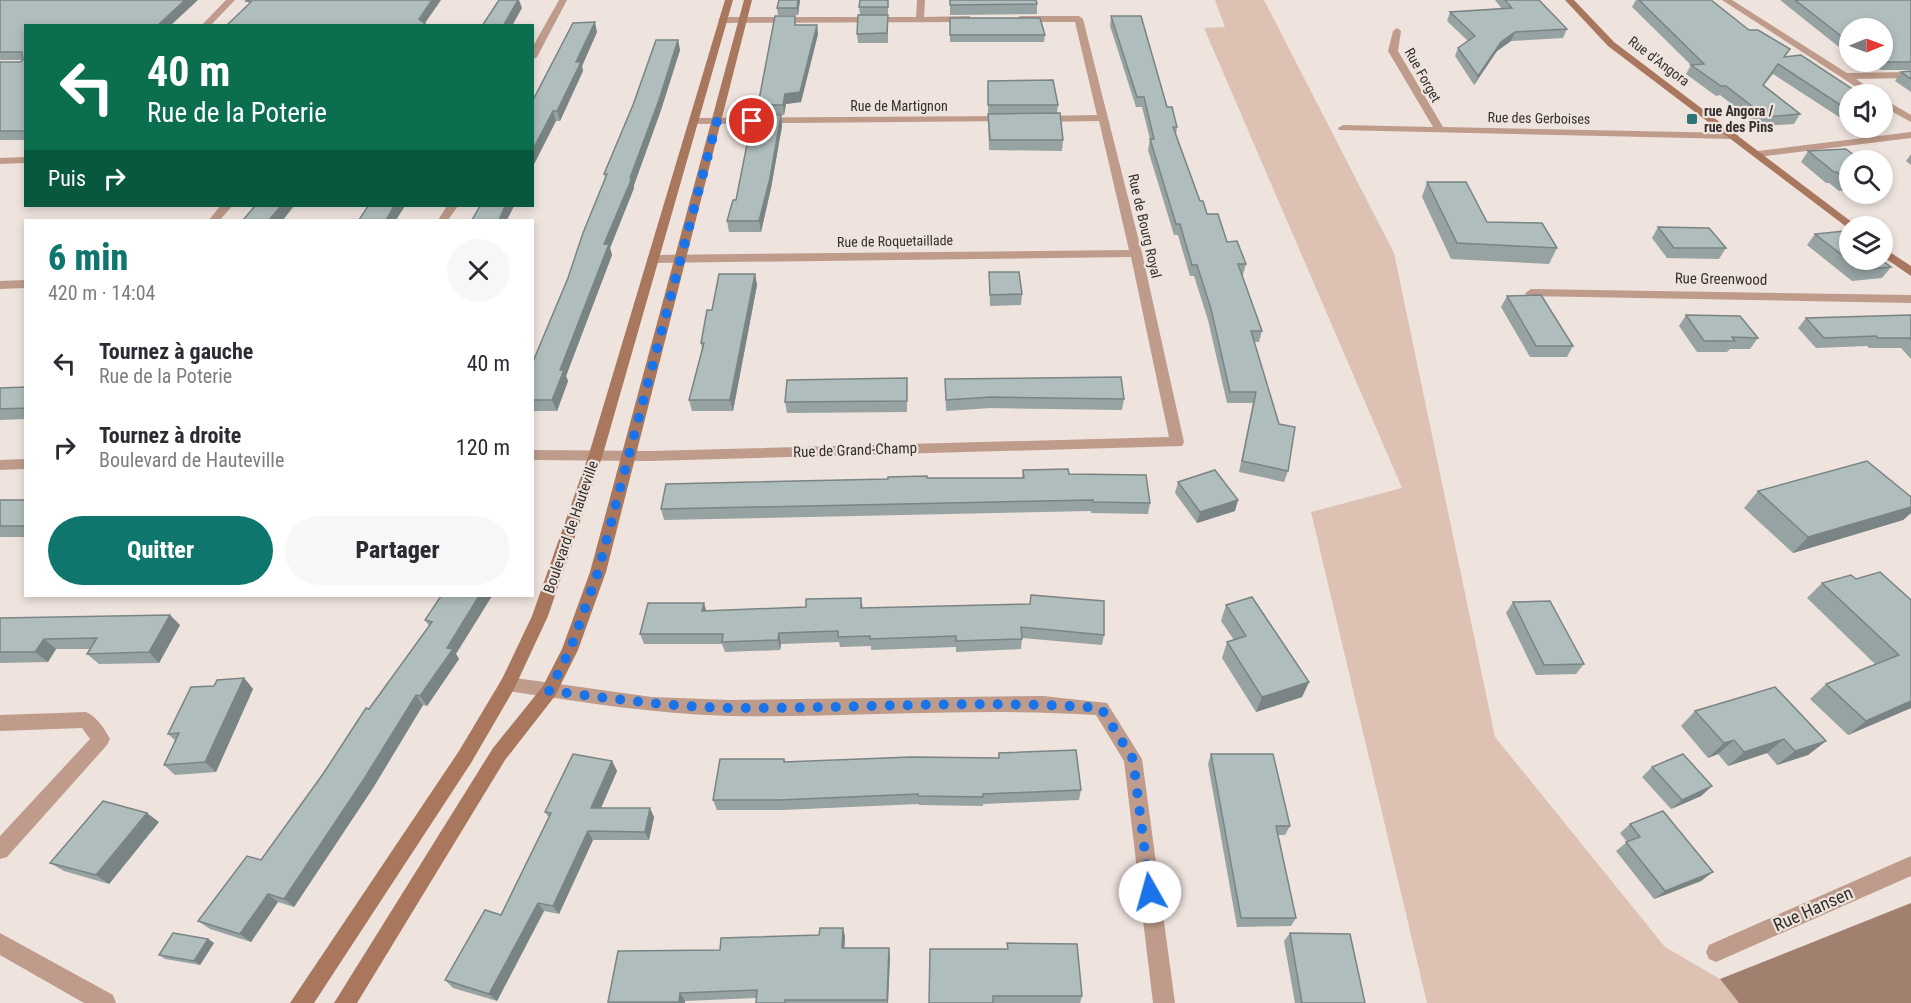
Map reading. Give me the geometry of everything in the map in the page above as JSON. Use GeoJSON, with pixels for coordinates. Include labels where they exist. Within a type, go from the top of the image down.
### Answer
{"type":"FeatureCollection","features":[{"type":"Feature","properties":{"kind":"street"},"geometry":{"type":"LineString","coordinates":[[207,24],[231,0]]}},
{"type":"Feature","properties":{"kind":"street"},"geometry":{"type":"LineString","coordinates":[[534,53],[563,0]]}},
{"type":"Feature","properties":{"kind":"street","name":"Boulevard de Hauteville"},"geometry":{"type":"LineString","coordinates":[[302,1003],[465,757],[508,684],[540,616],[596,454],[729,0]]}},
{"type":"Feature","properties":{"kind":"street"},"geometry":{"type":"LineString","coordinates":[[345,1003],[499,753],[549,691],[570,650],[594,584],[630,454],[748,0]]}},
{"type":"Feature","properties":{"kind":"street"},"geometry":{"type":"LineString","coordinates":[[920,19],[921,0]]}},
{"type":"Feature","properties":{"kind":"street","name":"Rue d'Angora"},"geometry":{"type":"LineString","coordinates":[[1569,0],[1611,44],[1839,216]]}},
{"type":"Feature","properties":{"kind":"street"},"geometry":{"type":"LineString","coordinates":[[1726,0],[1857,84]]}},
{"type":"Feature","properties":{"kind":"street"},"geometry":{"type":"LineString","coordinates":[[722,20],[977,19]]}},
{"type":"Feature","properties":{"kind":"street","name":"Rue de Bourg Royal"},"geometry":{"type":"LineString","coordinates":[[1011,19],[1079,19],[1136,253],[1177,442]]}},
{"type":"Feature","properties":{"kind":"street","name":"Rue Forget"},"geometry":{"type":"LineString","coordinates":[[1397,31],[1393,51],[1439,129]]}},
{"type":"Feature","properties":{"kind":"street"},"geometry":{"type":"LineString","coordinates":[[1844,76],[1911,75]]}},
{"type":"Feature","properties":{"kind":"street"},"geometry":{"type":"LineString","coordinates":[[1893,108],[1911,119]]}},
{"type":"Feature","properties":{"kind":"street"},"geometry":{"type":"LineString","coordinates":[[1034,119],[1104,118]]}},
{"type":"Feature","properties":{"kind":"street","name":"Rue de Martignon"},"geometry":{"type":"LineString","coordinates":[[694,121],[1022,119]]}},
{"type":"Feature","properties":{"kind":"street","name":"Rue des Gerboises"},"geometry":{"type":"LineString","coordinates":[[1343,128],[1734,136]]}},
{"type":"Feature","properties":{"kind":"street"},"geometry":{"type":"LineString","coordinates":[[1758,154],[1911,135]]}},
{"type":"Feature","properties":{"kind":"street"},"geometry":{"type":"LineString","coordinates":[[0,160],[24,160]]}},
{"type":"Feature","properties":{"kind":"street"},"geometry":{"type":"LineString","coordinates":[[215,219],[225,207]]}},
{"type":"Feature","properties":{"kind":"street","name":"Rue de Roquetaillade"},"geometry":{"type":"LineString","coordinates":[[653,259],[1136,253]]}},
{"type":"Feature","properties":{"kind":"street"},"geometry":{"type":"LineString","coordinates":[[1893,258],[1911,272]]}},
{"type":"Feature","properties":{"kind":"street"},"geometry":{"type":"LineString","coordinates":[[0,285],[24,285]]}},
{"type":"Feature","properties":{"kind":"street","name":"Rue Greenwood"},"geometry":{"type":"LineString","coordinates":[[1532,293],[1911,299]]}},
{"type":"Feature","properties":{"kind":"street","name":"Rue de Grand-Champ"},"geometry":{"type":"LineString","coordinates":[[534,455],[630,454],[650,456],[1177,442]]}},
{"type":"Feature","properties":{"kind":"street"},"geometry":{"type":"LineString","coordinates":[[0,465],[24,464]]}},
{"type":"Feature","properties":{"kind":"street"},"geometry":{"type":"LineString","coordinates":[[508,684],[652,705],[719,708],[1043,704],[1101,708],[1133,759],[1164,1003]]}},
{"type":"Feature","properties":{"kind":"street"},"geometry":{"type":"LineString","coordinates":[[0,723],[86,720],[101,739],[0,850]]}},
{"type":"Feature","properties":{"kind":"street","name":"Rue Hansen"},"geometry":{"type":"LineString","coordinates":[[1716,952],[1911,866]]}},
{"type":"Feature","properties":{"kind":"street"},"geometry":{"type":"LineString","coordinates":[[0,943],[105,1003]]}},
{"type":"Feature","properties":{"kind":"shaded area"},"geometry":{"type":"Polygon","coordinates":[[[1215,0],[1264,0],[1394,253],[1495,737],[1665,947],[1720,979],[1739,1003],[1427,1003],[1311,512],[1402,488],[1204,28],[1225,27],[1215,0]]]}},
{"type":"Feature","properties":{"kind":"shaded area"},"geometry":{"type":"Polygon","coordinates":[[[1911,903],[1911,1003],[1739,1003],[1720,979],[1911,903]]]}},
{"type":"Feature","properties":{"kind":"building"},"geometry":{"type":"Polygon","coordinates":[[[0,0],[185,0],[159,24],[24,24],[24,131],[0,131],[0,62],[23,60],[22,52],[0,52],[0,0]]]}},
{"type":"Feature","properties":{"kind":"building"},"geometry":{"type":"Polygon","coordinates":[[[432,0],[419,19],[425,24],[228,24],[251,2],[246,1],[432,0]]]}},
{"type":"Feature","properties":{"kind":"building"},"geometry":{"type":"Polygon","coordinates":[[[499,0],[518,0],[504,24],[483,24],[499,0]]]}},
{"type":"Feature","properties":{"kind":"building"},"geometry":{"type":"Polygon","coordinates":[[[779,0],[798,0],[797,8],[777,8],[779,0]]]}},
{"type":"Feature","properties":{"kind":"building"},"geometry":{"type":"Polygon","coordinates":[[[860,0],[888,0],[888,7],[859,7],[860,0]]]}},
{"type":"Feature","properties":{"kind":"building"},"geometry":{"type":"Polygon","coordinates":[[[950,0],[1036,0],[1037,4],[950,5],[950,0]]]}},
{"type":"Feature","properties":{"kind":"building"},"geometry":{"type":"Polygon","coordinates":[[[1505,0],[1539,0],[1567,29],[1515,32],[1501,42],[1478,76],[1458,48],[1475,36],[1450,12],[1512,8],[1505,0]]]}},
{"type":"Feature","properties":{"kind":"building"},"geometry":{"type":"Polygon","coordinates":[[[1639,0],[1711,0],[1749,30],[1758,30],[1790,49],[1784,57],[1801,55],[1845,84],[1839,84],[1839,104],[1778,64],[1763,85],[1800,114],[1766,117],[1726,86],[1721,86],[1691,65],[1704,64],[1639,0]]]}},
{"type":"Feature","properties":{"kind":"building"},"geometry":{"type":"Polygon","coordinates":[[[1795,0],[1911,0],[1911,62],[1893,62],[1893,18],[1839,18],[1839,34],[1795,0]]]}},
{"type":"Feature","properties":{"kind":"building"},"geometry":{"type":"Polygon","coordinates":[[[858,15],[888,15],[887,33],[857,34],[858,15]]]}},
{"type":"Feature","properties":{"kind":"building"},"geometry":{"type":"Polygon","coordinates":[[[775,16],[795,16],[795,25],[817,25],[800,92],[785,94],[783,105],[758,105],[775,16]]]}},
{"type":"Feature","properties":{"kind":"building"},"geometry":{"type":"Polygon","coordinates":[[[1111,16],[1141,16],[1167,107],[1172,107],[1177,127],[1173,127],[1200,201],[1203,201],[1207,214],[1218,214],[1227,242],[1237,241],[1246,264],[1238,264],[1262,331],[1251,331],[1279,424],[1295,427],[1288,471],[1242,461],[1256,392],[1230,392],[1211,309],[1197,265],[1192,265],[1180,224],[1176,224],[1150,139],[1154,139],[1144,97],[1137,97],[1111,16]]]}},
{"type":"Feature","properties":{"kind":"building"},"geometry":{"type":"Polygon","coordinates":[[[950,18],[1040,18],[1045,35],[950,35],[950,18]]]}},
{"type":"Feature","properties":{"kind":"building"},"geometry":{"type":"Polygon","coordinates":[[[595,22],[576,62],[581,62],[557,111],[553,111],[534,147],[534,98],[573,23],[595,22]]]}},
{"type":"Feature","properties":{"kind":"building"},"geometry":{"type":"Polygon","coordinates":[[[656,40],[678,40],[630,178],[632,178],[604,244],[609,244],[560,370],[564,370],[552,400],[534,400],[534,359],[568,278],[607,174],[604,174],[633,105],[656,40]]]}},
{"type":"Feature","properties":{"kind":"building"},"geometry":{"type":"Polygon","coordinates":[[[1911,71],[1911,79],[1901,72],[1911,71]]]}},
{"type":"Feature","properties":{"kind":"building"},"geometry":{"type":"Polygon","coordinates":[[[1053,80],[1058,105],[988,105],[988,81],[1053,80]]]}},
{"type":"Feature","properties":{"kind":"building"},"geometry":{"type":"Polygon","coordinates":[[[1060,113],[1063,140],[990,140],[988,114],[1060,113]]]}},
{"type":"Feature","properties":{"kind":"building"},"geometry":{"type":"Polygon","coordinates":[[[756,115],[781,115],[770,178],[759,221],[727,221],[733,200],[736,200],[750,129],[754,129],[756,115]]]}},
{"type":"Feature","properties":{"kind":"building"},"geometry":{"type":"Polygon","coordinates":[[[1846,149],[1847,150],[1839,150],[1839,174],[1808,151],[1846,149]]]}},
{"type":"Feature","properties":{"kind":"building"},"geometry":{"type":"Polygon","coordinates":[[[1427,182],[1466,182],[1487,222],[1542,223],[1557,248],[1457,243],[1427,182]]]}},
{"type":"Feature","properties":{"kind":"building"},"geometry":{"type":"Polygon","coordinates":[[[254,207],[280,207],[270,219],[244,219],[254,207]]]}},
{"type":"Feature","properties":{"kind":"building"},"geometry":{"type":"Polygon","coordinates":[[[367,207],[393,207],[387,219],[360,219],[367,207]]]}},
{"type":"Feature","properties":{"kind":"building"},"geometry":{"type":"Polygon","coordinates":[[[479,207],[505,207],[499,219],[473,219],[479,207]]]}},
{"type":"Feature","properties":{"kind":"building"},"geometry":{"type":"Polygon","coordinates":[[[1658,227],[1709,228],[1726,248],[1674,248],[1658,227]]]}},
{"type":"Feature","properties":{"kind":"building"},"geometry":{"type":"Polygon","coordinates":[[[1839,232],[1839,253],[1815,234],[1839,232]]]}},
{"type":"Feature","properties":{"kind":"building"},"geometry":{"type":"Polygon","coordinates":[[[989,272],[1019,272],[1022,294],[990,295],[989,272]]]}},
{"type":"Feature","properties":{"kind":"building"},"geometry":{"type":"Polygon","coordinates":[[[719,274],[755,274],[730,400],[689,400],[704,343],[701,343],[707,310],[712,310],[719,274]]]}},
{"type":"Feature","properties":{"kind":"building"},"geometry":{"type":"Polygon","coordinates":[[[1541,295],[1573,346],[1536,346],[1507,296],[1541,295]]]}},
{"type":"Feature","properties":{"kind":"building"},"geometry":{"type":"Polygon","coordinates":[[[1686,315],[1740,316],[1758,338],[1732,337],[1735,341],[1704,341],[1686,315]]]}},
{"type":"Feature","properties":{"kind":"building"},"geometry":{"type":"Polygon","coordinates":[[[1911,315],[1911,340],[1910,338],[1878,338],[1876,336],[1824,338],[1806,318],[1911,315]]]}},
{"type":"Feature","properties":{"kind":"building"},"geometry":{"type":"Polygon","coordinates":[[[1121,377],[1124,399],[991,397],[946,400],[945,379],[1121,377]]]}},
{"type":"Feature","properties":{"kind":"building"},"geometry":{"type":"Polygon","coordinates":[[[907,378],[907,401],[785,402],[787,380],[907,378]]]}},
{"type":"Feature","properties":{"kind":"building"},"geometry":{"type":"Polygon","coordinates":[[[24,387],[24,408],[0,409],[0,388],[24,387]]]}},
{"type":"Feature","properties":{"kind":"building"},"geometry":{"type":"Polygon","coordinates":[[[1867,461],[1911,497],[1911,507],[1808,537],[1758,491],[1867,461]]]}},
{"type":"Feature","properties":{"kind":"building"},"geometry":{"type":"Polygon","coordinates":[[[1068,469],[1069,474],[1146,475],[1150,503],[1093,502],[1093,500],[661,509],[666,484],[888,479],[888,477],[927,476],[927,478],[1024,478],[1023,470],[1068,469]]]}},
{"type":"Feature","properties":{"kind":"building"},"geometry":{"type":"Polygon","coordinates":[[[1215,470],[1238,500],[1200,512],[1178,482],[1215,470]]]}},
{"type":"Feature","properties":{"kind":"building"},"geometry":{"type":"Polygon","coordinates":[[[0,500],[24,500],[24,526],[0,526],[0,500]]]}},
{"type":"Feature","properties":{"kind":"building"},"geometry":{"type":"Polygon","coordinates":[[[1880,572],[1911,600],[1911,701],[1866,721],[1826,684],[1899,655],[1822,583],[1851,575],[1856,579],[1880,572]]]}},
{"type":"Feature","properties":{"kind":"building"},"geometry":{"type":"Polygon","coordinates":[[[1031,595],[1104,601],[1104,635],[1021,627],[1022,639],[956,641],[956,636],[870,639],[870,636],[838,637],[838,631],[779,633],[778,640],[722,642],[723,634],[640,634],[648,603],[704,603],[702,611],[806,607],[806,599],[861,598],[861,608],[1030,604],[1031,595]]]}},
{"type":"Feature","properties":{"kind":"building"},"geometry":{"type":"Polygon","coordinates":[[[440,597],[478,597],[447,648],[453,649],[420,696],[416,695],[364,779],[284,899],[268,894],[240,934],[198,921],[247,856],[261,860],[323,774],[366,708],[369,709],[432,622],[425,620],[440,597]]]}},
{"type":"Feature","properties":{"kind":"building"},"geometry":{"type":"Polygon","coordinates":[[[1252,597],[1309,682],[1262,697],[1227,642],[1246,636],[1226,605],[1252,597]]]}},
{"type":"Feature","properties":{"kind":"building"},"geometry":{"type":"Polygon","coordinates":[[[1550,601],[1584,664],[1544,665],[1513,602],[1550,601]]]}},
{"type":"Feature","properties":{"kind":"building"},"geometry":{"type":"Polygon","coordinates":[[[170,615],[149,652],[87,654],[97,638],[44,639],[35,652],[0,652],[0,618],[170,615]]]}},
{"type":"Feature","properties":{"kind":"building"},"geometry":{"type":"Polygon","coordinates":[[[244,678],[205,762],[164,765],[179,733],[168,734],[191,687],[214,686],[217,680],[244,678]]]}},
{"type":"Feature","properties":{"kind":"building"},"geometry":{"type":"Polygon","coordinates":[[[1775,687],[1826,741],[1795,751],[1784,739],[1744,752],[1734,740],[1724,743],[1695,711],[1775,687]]]}},
{"type":"Feature","properties":{"kind":"building"},"geometry":{"type":"Polygon","coordinates":[[[1076,750],[1081,790],[983,794],[983,797],[918,796],[918,794],[780,800],[713,800],[720,759],[784,759],[784,762],[911,757],[999,758],[999,753],[1076,750]]]}},
{"type":"Feature","properties":{"kind":"building"},"geometry":{"type":"Polygon","coordinates":[[[573,754],[612,761],[591,808],[650,808],[645,832],[588,831],[553,906],[538,903],[489,994],[445,980],[485,910],[501,915],[551,813],[545,812],[573,754]]]}},
{"type":"Feature","properties":{"kind":"building"},"geometry":{"type":"Polygon","coordinates":[[[1211,754],[1273,754],[1290,826],[1276,826],[1296,918],[1241,918],[1211,754]]]}},
{"type":"Feature","properties":{"kind":"building"},"geometry":{"type":"Polygon","coordinates":[[[1683,754],[1712,786],[1682,800],[1652,767],[1683,754]]]}},
{"type":"Feature","properties":{"kind":"building"},"geometry":{"type":"Polygon","coordinates":[[[103,801],[147,813],[96,875],[50,863],[103,801]]]}},
{"type":"Feature","properties":{"kind":"building"},"geometry":{"type":"Polygon","coordinates":[[[1663,811],[1713,872],[1665,891],[1626,842],[1640,837],[1630,824],[1663,811]]]}},
{"type":"Feature","properties":{"kind":"building"},"geometry":{"type":"Polygon","coordinates":[[[820,928],[843,928],[842,948],[889,948],[887,1000],[785,1000],[785,1003],[756,1003],[757,990],[680,993],[679,1002],[608,1002],[618,951],[720,950],[721,938],[819,935],[820,928]]]}},
{"type":"Feature","properties":{"kind":"building"},"geometry":{"type":"Polygon","coordinates":[[[173,933],[208,939],[194,961],[159,955],[173,933]]]}},
{"type":"Feature","properties":{"kind":"building"},"geometry":{"type":"Polygon","coordinates":[[[1290,933],[1350,934],[1365,1003],[1302,1003],[1290,933]]]}},
{"type":"Feature","properties":{"kind":"building"},"geometry":{"type":"Polygon","coordinates":[[[1007,943],[1077,944],[1082,996],[993,996],[993,1003],[929,1003],[930,949],[1008,949],[1007,943]]]}},
{"type":"Feature","properties":{"kind":"place","name":"rue Angora / rue des Pins"},"geometry":{"type":"Point","coordinates":[1692,119]}},
{"type":"Feature","properties":{"kind":"route"},"geometry":{"type":"LineString","coordinates":[[752,121],[717,121],[598,572],[570,650],[549,691],[652,705],[730,708],[1043,704],[1101,708],[1133,759],[1150,892]]}}]}
